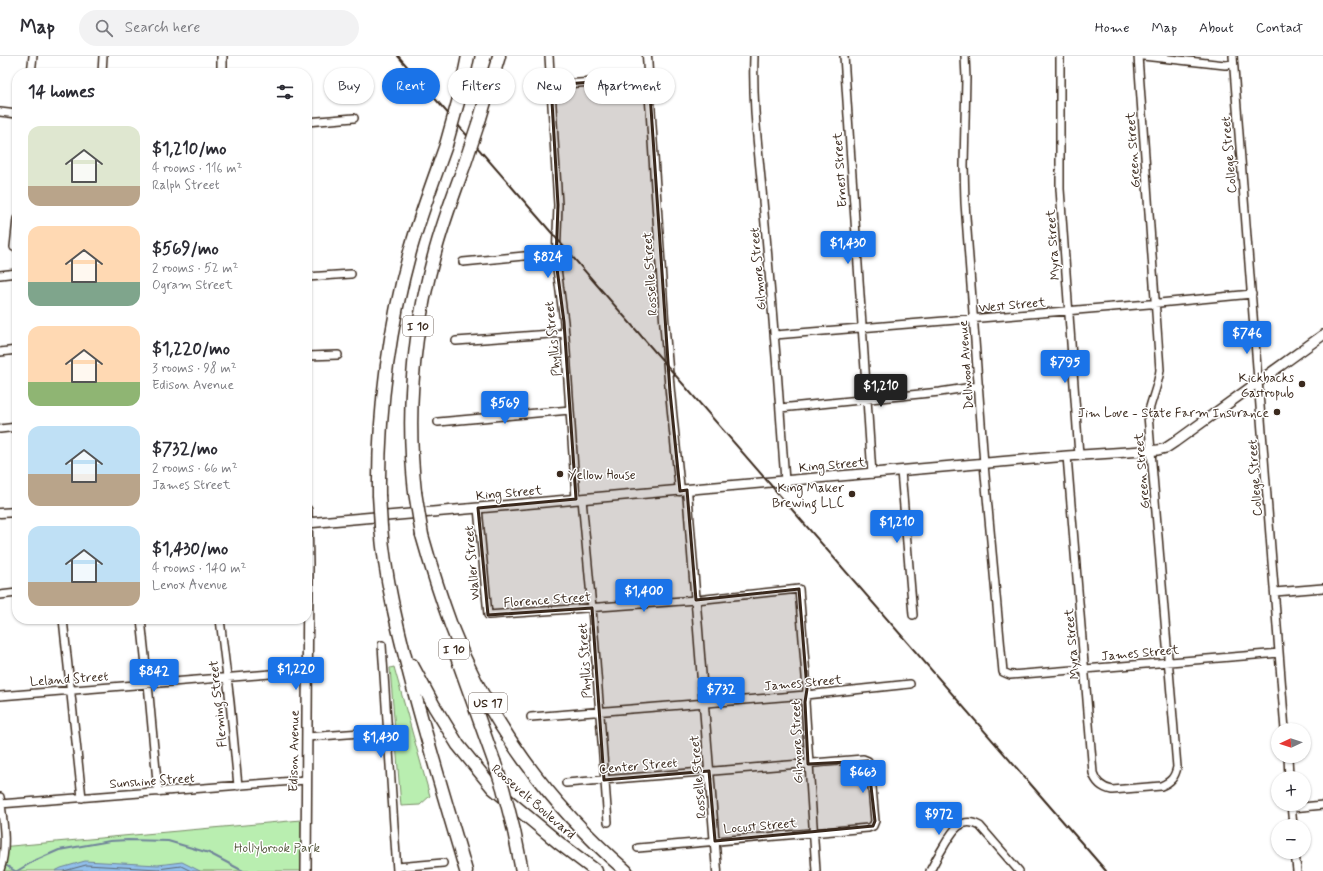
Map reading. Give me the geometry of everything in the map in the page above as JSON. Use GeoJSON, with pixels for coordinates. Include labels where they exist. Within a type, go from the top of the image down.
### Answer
{"type":"FeatureCollection","features":[{"type":"Feature","properties":{"kind":"highway"},"geometry":{"type":"LineString","coordinates":[[463,68],[464,56]]}},
{"type":"Feature","properties":{"kind":"highway","name":"I 10"},"geometry":{"type":"LineString","coordinates":[[466,68],[468,56]]}},
{"type":"Feature","properties":{"kind":"highway"},"geometry":{"type":"LineString","coordinates":[[480,118],[492,56]]}},
{"type":"Feature","properties":{"kind":"highway","name":"I 10"},"geometry":{"type":"LineString","coordinates":[[499,56],[480,118],[434,254],[418,327],[412,377],[411,445],[415,492],[422,536],[430,572],[440,607],[503,788],[522,871]]}},
{"type":"Feature","properties":{"kind":"highway","name":"I 10"},"geometry":{"type":"LineString","coordinates":[[457,104],[446,145],[416,232],[395,315],[382,417],[379,457],[379,494],[381,527],[387,576],[401,642],[466,871]]}},
{"type":"Feature","properties":{"kind":"highway","name":"Roosevelt Boulevard"},"geometry":{"type":"LineString","coordinates":[[422,536],[436,582],[453,629],[473,675],[497,718],[524,760],[555,800],[598,845],[626,871]]}},
{"type":"Feature","properties":{"kind":"highway","name":"Roosevelt Boulevard"},"geometry":{"type":"LineString","coordinates":[[401,642],[415,671],[444,723],[458,745],[483,776],[494,788],[541,828],[596,871]]}},
{"type":"Feature","properties":{"kind":"main road"},"geometry":{"type":"LineString","coordinates":[[222,56],[222,68]]}},
{"type":"Feature","properties":{"kind":"main road","name":"King Street"},"geometry":{"type":"LineString","coordinates":[[312,523],[1166,448],[1323,335]]}},
{"type":"Feature","properties":{"kind":"main road","name":"Edison Avenue"},"geometry":{"type":"LineString","coordinates":[[306,871],[307,624]]}},
{"type":"Feature","properties":{"kind":"street"},"geometry":{"type":"LineString","coordinates":[[32,68],[33,56]]}},
{"type":"Feature","properties":{"kind":"street"},"geometry":{"type":"LineString","coordinates":[[102,68],[103,56]]}},
{"type":"Feature","properties":{"kind":"street","name":"Phyllis Street"},"geometry":{"type":"LineString","coordinates":[[549,56],[550,68]]}},
{"type":"Feature","properties":{"kind":"street","name":"Rosselle Street"},"geometry":{"type":"LineString","coordinates":[[647,56],[648,68]]}},
{"type":"Feature","properties":{"kind":"street","name":"Gilmore Street"},"geometry":{"type":"LineString","coordinates":[[754,56],[753,88],[756,133],[775,336],[785,481]]}},
{"type":"Feature","properties":{"kind":"street","name":"Ernest Street"},"geometry":{"type":"LineString","coordinates":[[844,56],[861,328],[872,474]]}},
{"type":"Feature","properties":{"kind":"street","name":"Dellwood Avenue"},"geometry":{"type":"LineString","coordinates":[[965,56],[966,78],[964,165],[984,464],[1003,672]]}},
{"type":"Feature","properties":{"kind":"street","name":"Myra Street"},"geometry":{"type":"LineString","coordinates":[[1060,56],[1060,188],[1079,456]]}},
{"type":"Feature","properties":{"kind":"street","name":"Green Street"},"geometry":{"type":"LineString","coordinates":[[1138,56],[1160,370],[1158,384],[1150,403],[1148,415],[1177,767],[1176,773],[1169,783],[1162,786],[1141,788]]}},
{"type":"Feature","properties":{"kind":"street"},"geometry":{"type":"LineString","coordinates":[[1143,56],[1233,64]]}},
{"type":"Feature","properties":{"kind":"street","name":"College Street"},"geometry":{"type":"LineString","coordinates":[[1233,56],[1285,723]]}},
{"type":"Feature","properties":{"kind":"street","name":"Phyllis Street"},"geometry":{"type":"LineString","coordinates":[[552,104],[558,205],[555,253],[565,333],[570,410],[592,608],[608,822]]}},
{"type":"Feature","properties":{"kind":"street","name":"Rosselle Street"},"geometry":{"type":"LineString","coordinates":[[651,104],[670,392],[684,490],[696,600],[717,871]]}},
{"type":"Feature","properties":{"kind":"street"},"geometry":{"type":"LineString","coordinates":[[0,112],[12,113]]}},
{"type":"Feature","properties":{"kind":"street"},"geometry":{"type":"LineString","coordinates":[[312,122],[354,118]]}},
{"type":"Feature","properties":{"kind":"street"},"geometry":{"type":"LineString","coordinates":[[463,262],[555,253]]}},
{"type":"Feature","properties":{"kind":"street"},"geometry":{"type":"LineString","coordinates":[[0,275],[12,274]]}},
{"type":"Feature","properties":{"kind":"street"},"geometry":{"type":"LineString","coordinates":[[312,278],[350,274]]}},
{"type":"Feature","properties":{"kind":"street","name":"West Street"},"geometry":{"type":"LineString","coordinates":[[775,336],[1155,304],[1252,294]]}},
{"type":"Feature","properties":{"kind":"street"},"geometry":{"type":"LineString","coordinates":[[456,341],[565,333]]}},
{"type":"Feature","properties":{"kind":"street"},"geometry":{"type":"LineString","coordinates":[[0,352],[12,351]]}},
{"type":"Feature","properties":{"kind":"street"},"geometry":{"type":"LineString","coordinates":[[312,356],[338,355]]}},
{"type":"Feature","properties":{"kind":"street"},"geometry":{"type":"LineString","coordinates":[[780,408],[940,392],[979,386]]}},
{"type":"Feature","properties":{"kind":"street"},"geometry":{"type":"LineString","coordinates":[[438,422],[570,410]]}},
{"type":"Feature","properties":{"kind":"street"},"geometry":{"type":"LineString","coordinates":[[0,429],[12,428]]}},
{"type":"Feature","properties":{"kind":"street","name":"Myra Street"},"geometry":{"type":"LineString","coordinates":[[1067,456],[1093,773],[1095,779],[1104,788],[1112,790],[1141,788]]}},
{"type":"Feature","properties":{"kind":"street"},"geometry":{"type":"LineString","coordinates":[[901,471],[913,615]]}},
{"type":"Feature","properties":{"kind":"street","name":"Waller Street"},"geometry":{"type":"LineString","coordinates":[[478,508],[488,615]]}},
{"type":"Feature","properties":{"kind":"street"},"geometry":{"type":"LineString","coordinates":[[0,513],[12,512]]}},
{"type":"Feature","properties":{"kind":"street"},"geometry":{"type":"LineString","coordinates":[[1275,592],[1323,588]]}},
{"type":"Feature","properties":{"kind":"street","name":"Gilmore Street"},"geometry":{"type":"LineString","coordinates":[[799,589],[807,689],[805,702],[808,764],[816,871]]}},
{"type":"Feature","properties":{"kind":"street","name":"Florence Street"},"geometry":{"type":"LineString","coordinates":[[488,615],[696,600],[799,589]]}},
{"type":"Feature","properties":{"kind":"street"},"geometry":{"type":"LineString","coordinates":[[0,595],[12,594]]}},
{"type":"Feature","properties":{"kind":"street"},"geometry":{"type":"LineString","coordinates":[[64,624],[82,798]]}},
{"type":"Feature","properties":{"kind":"street"},"geometry":{"type":"LineString","coordinates":[[142,624],[158,792]]}},
{"type":"Feature","properties":{"kind":"street","name":"Fleming Street"},"geometry":{"type":"LineString","coordinates":[[221,624],[238,786]]}},
{"type":"Feature","properties":{"kind":"street"},"geometry":{"type":"LineString","coordinates":[[382,645],[397,869],[443,863]]}},
{"type":"Feature","properties":{"kind":"street","name":"James Street"},"geometry":{"type":"LineString","coordinates":[[1003,672],[1010,675],[1279,653]]}},
{"type":"Feature","properties":{"kind":"street","name":"Leland Street"},"geometry":{"type":"LineString","coordinates":[[0,696],[307,671]]}},
{"type":"Feature","properties":{"kind":"street","name":"James Street"},"geometry":{"type":"LineString","coordinates":[[531,717],[806,695],[910,684]]}},
{"type":"Feature","properties":{"kind":"street"},"geometry":{"type":"LineString","coordinates":[[307,737],[388,731]]}},
{"type":"Feature","properties":{"kind":"street","name":"Center Street"},"geometry":{"type":"LineString","coordinates":[[566,783],[863,759],[868,761],[870,765],[875,821],[873,826],[868,828]]}},
{"type":"Feature","properties":{"kind":"street","name":"Sunshine Street"},"geometry":{"type":"LineString","coordinates":[[0,801],[82,798],[306,780]]}},
{"type":"Feature","properties":{"kind":"street"},"geometry":{"type":"LineString","coordinates":[[0,801],[4,852],[0,870]]}},
{"type":"Feature","properties":{"kind":"street"},"geometry":{"type":"LineString","coordinates":[[1311,805],[1323,805]]}},
{"type":"Feature","properties":{"kind":"street"},"geometry":{"type":"LineString","coordinates":[[930,871],[953,831],[959,825],[967,822],[980,826],[1019,871]]}},
{"type":"Feature","properties":{"kind":"street","name":"Locust Street"},"geometry":{"type":"LineString","coordinates":[[638,848],[868,828]]}},
{"type":"Feature","properties":{"kind":"street"},"geometry":{"type":"LineString","coordinates":[[1296,859],[1297,871]]}},
{"type":"Feature","properties":{"kind":"highlighted area"},"geometry":{"type":"Polygon","coordinates":[[[649,78],[670,392],[680,491],[687,490],[696,600],[799,589],[807,689],[805,702],[808,764],[868,761],[875,821],[873,826],[715,841],[709,771],[604,780],[592,608],[488,615],[478,508],[576,499],[564,322],[556,261],[558,205],[551,85],[649,78]]]}},
{"type":"Feature","properties":{"kind":"green space"},"geometry":{"type":"Polygon","coordinates":[[[394,667],[430,796],[420,805],[401,806],[390,668],[394,667]]]}},
{"type":"Feature","properties":{"kind":"green space","name":"Hollybrook Park"},"geometry":{"type":"Polygon","coordinates":[[[301,820],[301,871],[0,871],[0,847],[301,820]]]}},
{"type":"Feature","properties":{"kind":"water"},"geometry":{"type":"Polygon","coordinates":[[[85,861],[158,865],[182,862],[200,871],[55,871],[85,861]]]}},
{"type":"Feature","properties":{"kind":"waterway"},"geometry":{"type":"LineString","coordinates":[[17,871],[34,861],[59,850],[110,841],[128,840],[168,841],[209,853],[243,871]]}},
{"type":"Feature","properties":{"kind":"waterway"},"geometry":{"type":"LineString","coordinates":[[7,866],[15,871]]}},
{"type":"Feature","properties":{"kind":"railway"},"geometry":{"type":"LineString","coordinates":[[398,56],[1106,871]]}},
{"type":"Feature","properties":{"kind":"place","name":"Kickbacks Gastropub"},"geometry":{"type":"Point","coordinates":[1302,384]}},
{"type":"Feature","properties":{"kind":"place","name":"Jim Love - State Farm Insurance"},"geometry":{"type":"Point","coordinates":[1277,412]}},
{"type":"Feature","properties":{"kind":"place","name":"Yellow House"},"geometry":{"type":"Point","coordinates":[560,474]}},
{"type":"Feature","properties":{"kind":"place","name":"King Maker Brewing LLC"},"geometry":{"type":"Point","coordinates":[852,494]}}]}
